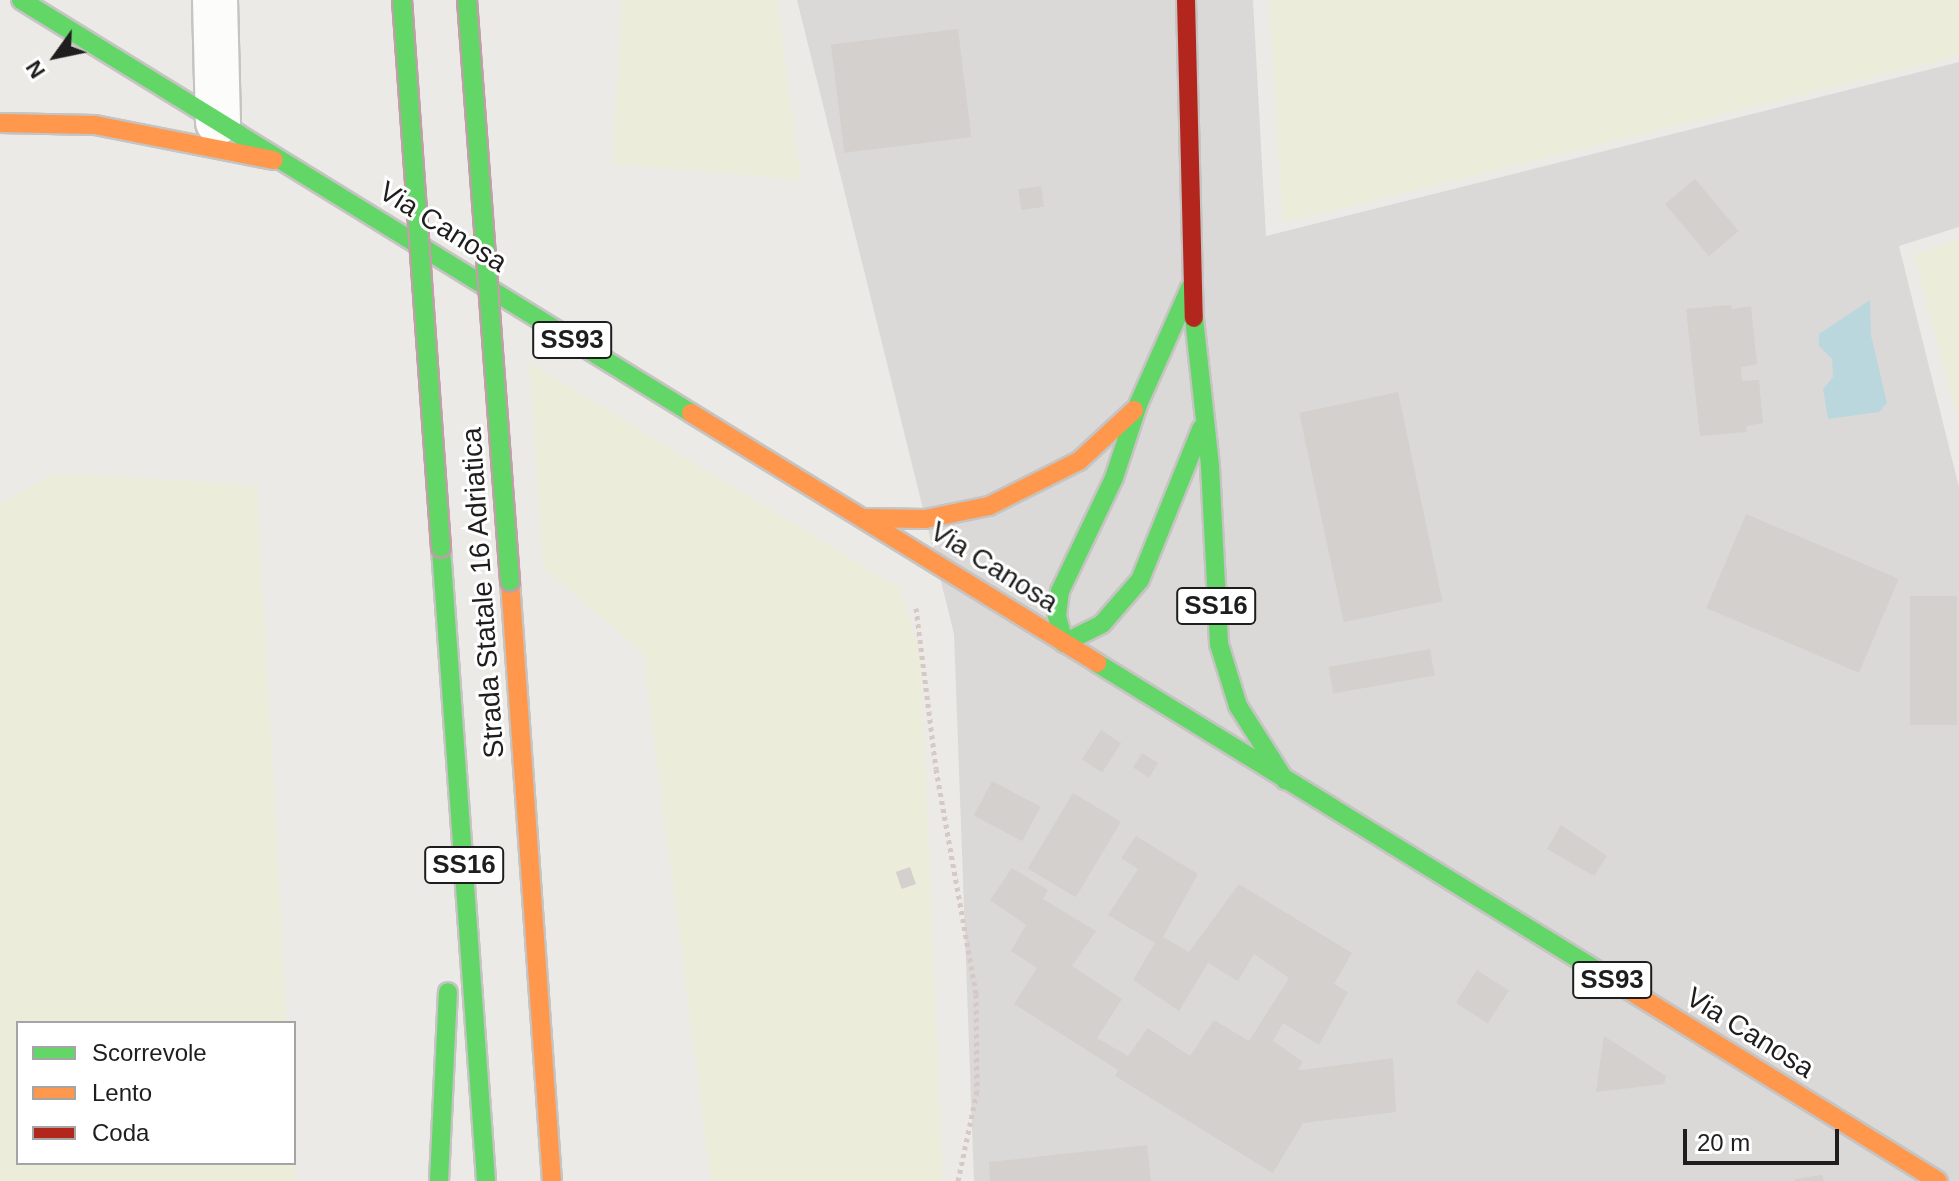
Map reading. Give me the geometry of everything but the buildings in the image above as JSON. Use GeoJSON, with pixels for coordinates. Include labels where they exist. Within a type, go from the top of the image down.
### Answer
{"type":"FeatureCollection","features":[{"type":"Feature","properties":{"kind":"main road","name":"Via Canosa"},"geometry":{"type":"LineString","coordinates":[[21,0],[1938,1181]]}},
{"type":"Feature","properties":{"kind":"main road","name":"Strada Statale 16 Adriatica"},"geometry":{"type":"LineString","coordinates":[[402,0],[486,1181]]}},
{"type":"Feature","properties":{"kind":"main road","name":"Strada Statale 16 Adriatica"},"geometry":{"type":"LineString","coordinates":[[467,0],[552,1181]]}},
{"type":"Feature","properties":{"kind":"main road","name":"SS16"},"geometry":{"type":"LineString","coordinates":[[1186,0],[1191,286],[1206,416],[1221,660],[1242,714],[1285,780]]}},
{"type":"Feature","properties":{"kind":"main road"},"geometry":{"type":"LineString","coordinates":[[0,123],[95,125],[283,162]]}},
{"type":"Feature","properties":{"kind":"main road","name":"SS16"},"geometry":{"type":"LineString","coordinates":[[1191,286],[1138,405],[1114,478],[1060,591],[1057,616],[1064,643],[1102,624],[1140,580],[1160,541],[1206,416]]}},
{"type":"Feature","properties":{"kind":"main road","name":"SS16"},"geometry":{"type":"LineString","coordinates":[[862,518],[943,517],[1009,498],[1079,461],[1138,405]]}},
{"type":"Feature","properties":{"kind":"main road","name":"SS16"},"geometry":{"type":"LineString","coordinates":[[439,1181],[457,753]]}},
{"type":"Feature","properties":{"kind":"street"},"geometry":{"type":"LineString","coordinates":[[215,0],[218,122]]}},
{"type":"Feature","properties":{"kind":"path"},"geometry":{"type":"LineString","coordinates":[[909,547],[936,769],[976,994],[977,1091],[958,1181]]}},
{"type":"Feature","properties":{"kind":"shaded area"},"geometry":{"type":"Polygon","coordinates":[[[797,0],[1253,0],[1266,236],[1959,62],[1959,227],[1899,246],[1959,487],[1959,1181],[974,1181],[954,634],[797,0]]]}},
{"type":"Feature","properties":{"kind":"green space"},"geometry":{"type":"Polygon","coordinates":[[[622,0],[777,0],[801,180],[612,164],[622,0]]]}},
{"type":"Feature","properties":{"kind":"green space"},"geometry":{"type":"Polygon","coordinates":[[[1269,0],[1959,0],[1959,56],[1283,223],[1269,0]]]}},
{"type":"Feature","properties":{"kind":"green space"},"geometry":{"type":"Polygon","coordinates":[[[1959,239],[1959,426],[1914,255],[1959,239]]]}},
{"type":"Feature","properties":{"kind":"green space"},"geometry":{"type":"Polygon","coordinates":[[[529,362],[901,589],[921,659],[943,1181],[711,1181],[643,653],[543,568],[529,362]]]}},
{"type":"Feature","properties":{"kind":"green space"},"geometry":{"type":"Polygon","coordinates":[[[54,473],[257,485],[287,1021],[16,1021],[16,1165],[295,1165],[296,1181],[0,1181],[0,504],[54,473]]]}},
{"type":"Feature","properties":{"kind":"water"},"geometry":{"type":"Polygon","coordinates":[[[1870,300],[1871,335],[1887,403],[1879,412],[1828,419],[1823,389],[1833,377],[1832,359],[1819,346],[1819,334],[1870,300]]]}},
{"type":"Feature","properties":{"kind":"traffic: fast"},"geometry":{"type":"LineString","coordinates":[[21,0],[691,413]]}},
{"type":"Feature","properties":{"kind":"traffic: fast"},"geometry":{"type":"LineString","coordinates":[[402,0],[441,548]]}},
{"type":"Feature","properties":{"kind":"traffic: fast"},"geometry":{"type":"LineString","coordinates":[[467,0],[510,581]]}},
{"type":"Feature","properties":{"kind":"traffic: fast"},"geometry":{"type":"LineString","coordinates":[[1190,288],[1138,405],[1114,478],[1060,591],[1057,616],[1064,643],[1102,624],[1140,580],[1201,429]]}},
{"type":"Feature","properties":{"kind":"traffic: fast"},"geometry":{"type":"LineString","coordinates":[[1194,318],[1210,466],[1219,644],[1238,706],[1285,780]]}},
{"type":"Feature","properties":{"kind":"traffic: fast"},"geometry":{"type":"LineString","coordinates":[[441,548],[486,1181]]}},
{"type":"Feature","properties":{"kind":"traffic: fast"},"geometry":{"type":"LineString","coordinates":[[1097,663],[1619,984]]}},
{"type":"Feature","properties":{"kind":"traffic: fast"},"geometry":{"type":"LineString","coordinates":[[439,1181],[448,992]]}},
{"type":"Feature","properties":{"kind":"traffic: slow"},"geometry":{"type":"LineString","coordinates":[[0,123],[95,125],[274,160]]}},
{"type":"Feature","properties":{"kind":"traffic: slow"},"geometry":{"type":"LineString","coordinates":[[862,518],[925,519],[989,506],[1079,461],[1134,410]]}},
{"type":"Feature","properties":{"kind":"traffic: slow"},"geometry":{"type":"LineString","coordinates":[[691,413],[1097,663]]}},
{"type":"Feature","properties":{"kind":"traffic: slow"},"geometry":{"type":"LineString","coordinates":[[510,581],[552,1181]]}},
{"type":"Feature","properties":{"kind":"traffic: slow"},"geometry":{"type":"LineString","coordinates":[[1619,984],[1938,1181]]}},
{"type":"Feature","properties":{"kind":"traffic: jam"},"geometry":{"type":"LineString","coordinates":[[1186,0],[1194,318]]}}]}
